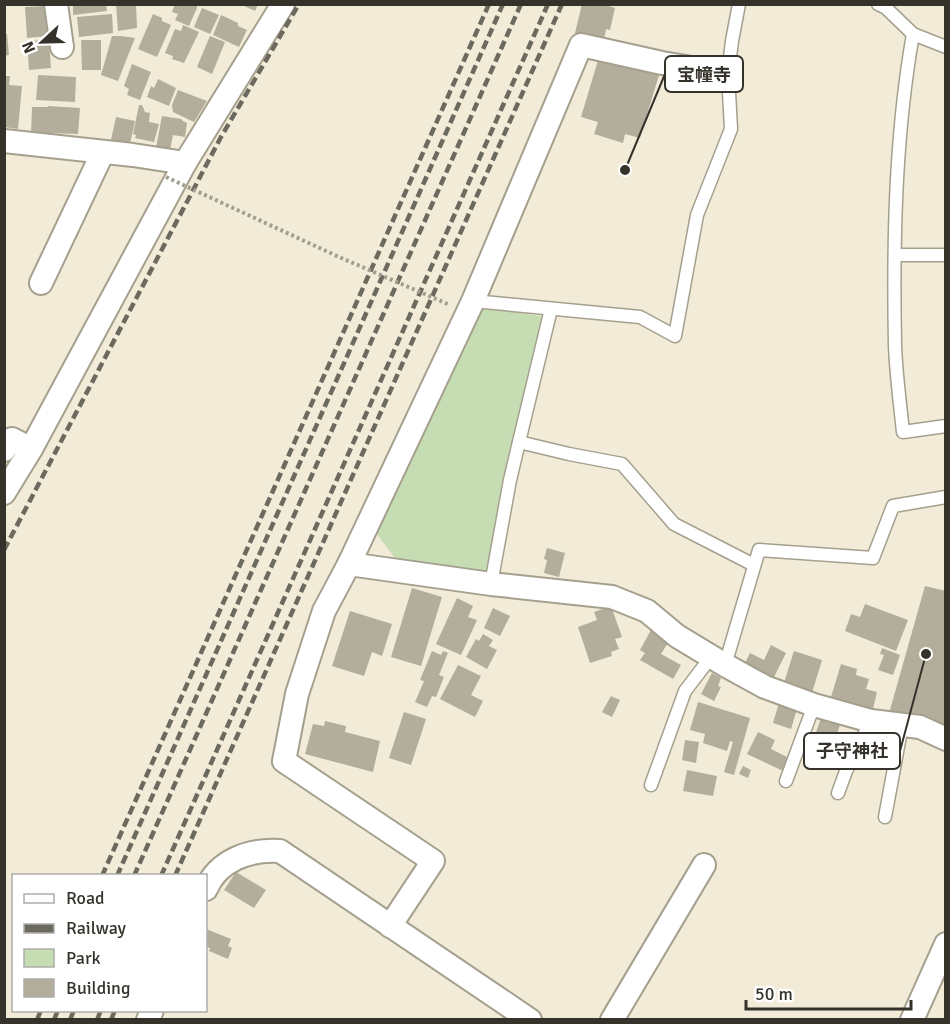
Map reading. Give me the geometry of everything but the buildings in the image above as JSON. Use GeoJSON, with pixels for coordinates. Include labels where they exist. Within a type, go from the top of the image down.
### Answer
{"type":"FeatureCollection","features":[{"type":"Feature","properties":{"kind":"street"},"geometry":{"type":"LineString","coordinates":[[56,4],[62,47]]}},
{"type":"Feature","properties":{"kind":"street"},"geometry":{"type":"LineString","coordinates":[[4,494],[185,163],[283,4]]}},
{"type":"Feature","properties":{"kind":"street"},"geometry":{"type":"LineString","coordinates":[[390,926],[433,861],[284,761],[297,694],[324,611],[349,564],[473,301],[581,45],[728,74]]}},
{"type":"Feature","properties":{"kind":"street"},"geometry":{"type":"LineString","coordinates":[[4,141],[185,163]]}},
{"type":"Feature","properties":{"kind":"street"},"geometry":{"type":"LineString","coordinates":[[40,283],[103,152]]}},
{"type":"Feature","properties":{"kind":"street"},"geometry":{"type":"LineString","coordinates":[[4,450],[12,439],[31,448]]}},
{"type":"Feature","properties":{"kind":"street"},"geometry":{"type":"LineString","coordinates":[[349,564],[491,584],[612,597],[647,611],[677,636],[765,687],[814,705],[871,721],[920,727],[945,739]]}},
{"type":"Feature","properties":{"kind":"street"},"geometry":{"type":"LineString","coordinates":[[207,886],[210,877],[227,863],[265,850],[280,851],[530,1020]]}},
{"type":"Feature","properties":{"kind":"street"},"geometry":{"type":"LineString","coordinates":[[612,1020],[704,865]]}},
{"type":"Feature","properties":{"kind":"street"},"geometry":{"type":"LineString","coordinates":[[912,1020],[943,956]]}},
{"type":"Feature","properties":{"kind":"lane"},"geometry":{"type":"LineString","coordinates":[[473,301],[640,317],[675,336],[696,215],[731,129],[728,74],[739,4]]}},
{"type":"Feature","properties":{"kind":"lane"},"geometry":{"type":"LineString","coordinates":[[878,4],[886,8],[913,34],[945,47]]}},
{"type":"Feature","properties":{"kind":"lane"},"geometry":{"type":"LineString","coordinates":[[913,34],[906,73],[895,203],[895,347],[903,432],[945,426]]}},
{"type":"Feature","properties":{"kind":"lane"},"geometry":{"type":"LineString","coordinates":[[895,255],[945,255]]}},
{"type":"Feature","properties":{"kind":"lane"},"geometry":{"type":"LineString","coordinates":[[491,584],[510,480],[551,309]]}},
{"type":"Feature","properties":{"kind":"lane"},"geometry":{"type":"LineString","coordinates":[[519,442],[622,464],[674,524],[754,565]]}},
{"type":"Feature","properties":{"kind":"lane"},"geometry":{"type":"LineString","coordinates":[[651,785],[685,691],[718,661],[759,550],[873,558],[893,506],[945,496]]}},
{"type":"Feature","properties":{"kind":"lane"},"geometry":{"type":"LineString","coordinates":[[786,781],[814,705]]}},
{"type":"Feature","properties":{"kind":"lane"},"geometry":{"type":"LineString","coordinates":[[838,792],[871,721]]}},
{"type":"Feature","properties":{"kind":"lane"},"geometry":{"type":"LineString","coordinates":[[885,817],[902,725]]}},
{"type":"Feature","properties":{"kind":"path"},"geometry":{"type":"LineString","coordinates":[[165,177],[450,305]]}},
{"type":"Feature","properties":{"kind":"green space"},"geometry":{"type":"Polygon","coordinates":[[[480,307],[547,317],[516,429],[490,577],[400,565],[374,530],[480,307]]]}},
{"type":"Feature","properties":{"kind":"railway"},"geometry":{"type":"LineString","coordinates":[[4,550],[221,137],[299,4]]}},
{"type":"Feature","properties":{"kind":"railway"},"geometry":{"type":"LineString","coordinates":[[103,874],[489,4]]}},
{"type":"Feature","properties":{"kind":"railway"},"geometry":{"type":"LineString","coordinates":[[118,874],[503,4]]}},
{"type":"Feature","properties":{"kind":"railway"},"geometry":{"type":"LineString","coordinates":[[135,874],[521,4]]}},
{"type":"Feature","properties":{"kind":"railway"},"geometry":{"type":"LineString","coordinates":[[162,874],[548,4]]}},
{"type":"Feature","properties":{"kind":"railway"},"geometry":{"type":"LineString","coordinates":[[176,874],[562,4]]}},
{"type":"Feature","properties":{"kind":"railway"},"geometry":{"type":"LineString","coordinates":[[37,1020],[40,1012]]}},
{"type":"Feature","properties":{"kind":"railway"},"geometry":{"type":"LineString","coordinates":[[54,1020],[57,1012]]}},
{"type":"Feature","properties":{"kind":"railway"},"geometry":{"type":"LineString","coordinates":[[70,1020],[73,1012]]}},
{"type":"Feature","properties":{"kind":"railway"},"geometry":{"type":"LineString","coordinates":[[97,1020],[100,1012]]}},
{"type":"Feature","properties":{"kind":"railway"},"geometry":{"type":"LineString","coordinates":[[111,1020],[114,1012]]}},
{"type":"Feature","properties":{"kind":"place","name":"宝幢寺"},"geometry":{"type":"Point","coordinates":[625,170]}},
{"type":"Feature","properties":{"kind":"place","name":"子守神社"},"geometry":{"type":"Point","coordinates":[926,654]}}]}
